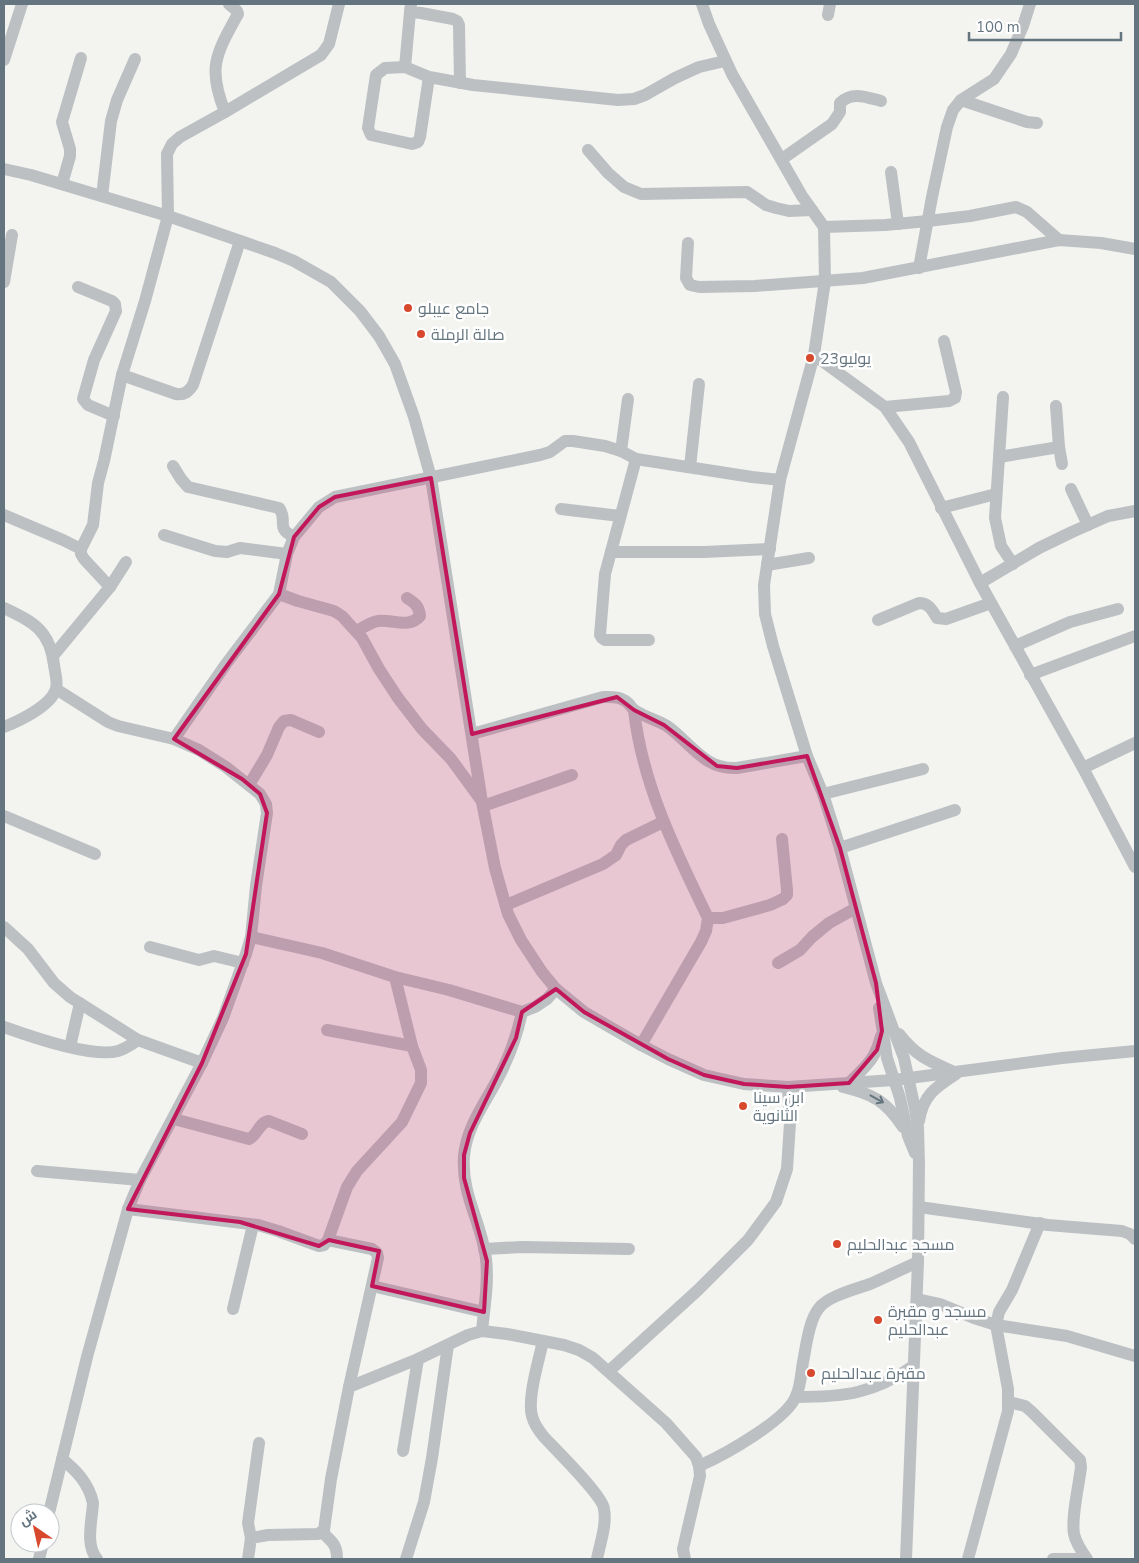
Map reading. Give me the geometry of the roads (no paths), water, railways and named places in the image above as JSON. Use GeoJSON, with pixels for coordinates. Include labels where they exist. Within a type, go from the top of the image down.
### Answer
{"type":"FeatureCollection","features":[{"type":"Feature","properties":{"kind":"street"},"geometry":{"type":"LineString","coordinates":[[4,60],[22,4]]}},
{"type":"Feature","properties":{"kind":"street"},"geometry":{"type":"LineString","coordinates":[[225,112],[218,94],[215,65],[220,46],[238,14],[229,4]]}},
{"type":"Feature","properties":{"kind":"street"},"geometry":{"type":"LineString","coordinates":[[110,587],[84,559],[81,549],[93,525],[98,483],[122,375],[145,301],[168,216],[167,154],[172,144],[180,137],[321,55],[329,44],[339,4]]}},
{"type":"Feature","properties":{"kind":"street"},"geometry":{"type":"LineString","coordinates":[[702,4],[726,61],[812,210],[824,227],[825,281],[814,355],[780,480],[764,585],[765,614],[807,756],[823,794],[840,848],[876,983],[886,1027],[888,1058],[913,1132]]}},
{"type":"Feature","properties":{"kind":"street"},"geometry":{"type":"LineString","coordinates":[[919,268],[947,127],[953,110],[961,100],[994,80],[1011,54],[1030,4]]}},
{"type":"Feature","properties":{"kind":"street"},"geometry":{"type":"LineString","coordinates":[[405,67],[411,8],[421,13],[453,19],[459,25],[460,83]]}},
{"type":"Feature","properties":{"kind":"street"},"geometry":{"type":"LineString","coordinates":[[62,184],[70,156],[62,122],[81,58]]}},
{"type":"Feature","properties":{"kind":"street"},"geometry":{"type":"LineString","coordinates":[[102,196],[111,122],[117,100],[135,59]]}},
{"type":"Feature","properties":{"kind":"street"},"geometry":{"type":"LineString","coordinates":[[429,77],[418,142],[412,144],[371,135],[368,128],[376,75],[385,68],[405,67],[429,77],[460,83],[609,99],[634,99],[699,67],[726,61]]}},
{"type":"Feature","properties":{"kind":"street"},"geometry":{"type":"LineString","coordinates":[[782,159],[832,124],[840,112],[840,103],[844,99],[851,95],[881,101]]}},
{"type":"Feature","properties":{"kind":"street"},"geometry":{"type":"LineString","coordinates":[[961,100],[1027,122],[1037,123]]}},
{"type":"Feature","properties":{"kind":"street"},"geometry":{"type":"LineString","coordinates":[[588,150],[608,173],[624,187],[641,194],[748,192],[766,205],[776,208],[790,211],[812,210]]}},
{"type":"Feature","properties":{"kind":"street"},"geometry":{"type":"LineString","coordinates":[[4,169],[62,184],[168,216],[294,261],[331,282],[360,311],[379,336],[395,364],[414,417],[431,478],[494,868],[508,914],[521,940],[542,972],[556,989],[584,1012],[668,1060],[704,1075],[744,1084],[788,1087],[909,1079],[1135,1051]]}},
{"type":"Feature","properties":{"kind":"street"},"geometry":{"type":"LineString","coordinates":[[891,172],[898,224]]}},
{"type":"Feature","properties":{"kind":"street"},"geometry":{"type":"LineString","coordinates":[[824,227],[928,221],[970,216],[1016,207],[1027,212],[1059,240]]}},
{"type":"Feature","properties":{"kind":"street"},"geometry":{"type":"LineString","coordinates":[[4,282],[12,235]]}},
{"type":"Feature","properties":{"kind":"street"},"geometry":{"type":"LineString","coordinates":[[688,244],[686,278],[690,285],[699,287],[755,286],[786,282],[863,278],[1059,240],[1101,243],[1135,249]]}},
{"type":"Feature","properties":{"kind":"street"},"geometry":{"type":"LineString","coordinates":[[122,375],[176,394],[182,395],[189,392],[193,385],[240,241]]}},
{"type":"Feature","properties":{"kind":"street"},"geometry":{"type":"LineString","coordinates":[[78,287],[112,301],[116,308],[94,360],[83,398],[88,405],[114,416]]}},
{"type":"Feature","properties":{"kind":"street"},"geometry":{"type":"LineString","coordinates":[[885,407],[949,401],[955,398],[956,392],[944,341]]}},
{"type":"Feature","properties":{"kind":"street"},"geometry":{"type":"LineString","coordinates":[[814,355],[885,407],[909,442],[941,508],[1030,675],[1083,768],[1130,842],[1135,868]]}},
{"type":"Feature","properties":{"kind":"street"},"geometry":{"type":"LineString","coordinates":[[690,468],[699,384]]}},
{"type":"Feature","properties":{"kind":"street"},"geometry":{"type":"LineString","coordinates":[[1003,397],[995,518],[1001,546],[1013,564]]}},
{"type":"Feature","properties":{"kind":"street"},"geometry":{"type":"LineString","coordinates":[[621,451],[628,399]]}},
{"type":"Feature","properties":{"kind":"street"},"geometry":{"type":"LineString","coordinates":[[1056,406],[1062,464]]}},
{"type":"Feature","properties":{"kind":"street"},"geometry":{"type":"LineString","coordinates":[[174,739],[226,664],[279,594],[287,554],[294,538],[319,507],[335,498],[540,455],[550,452],[565,441],[605,446],[621,451],[636,459],[780,480]]}},
{"type":"Feature","properties":{"kind":"street"},"geometry":{"type":"LineString","coordinates":[[999,457],[1059,446]]}},
{"type":"Feature","properties":{"kind":"street"},"geometry":{"type":"LineString","coordinates":[[636,459],[605,574],[600,635],[605,640],[648,640]]}},
{"type":"Feature","properties":{"kind":"street"},"geometry":{"type":"LineString","coordinates":[[173,466],[188,487],[279,508],[282,512],[283,529],[294,538]]}},
{"type":"Feature","properties":{"kind":"street"},"geometry":{"type":"LineString","coordinates":[[1070,489],[1088,525]]}},
{"type":"Feature","properties":{"kind":"street"},"geometry":{"type":"LineString","coordinates":[[941,508],[996,494]]}},
{"type":"Feature","properties":{"kind":"street"},"geometry":{"type":"LineString","coordinates":[[561,509],[620,516]]}},
{"type":"Feature","properties":{"kind":"street"},"geometry":{"type":"LineString","coordinates":[[980,583],[1039,548],[1088,525],[1108,516],[1135,511]]}},
{"type":"Feature","properties":{"kind":"street"},"geometry":{"type":"LineString","coordinates":[[4,515],[81,549]]}},
{"type":"Feature","properties":{"kind":"street"},"geometry":{"type":"LineString","coordinates":[[164,535],[215,551],[226,552],[240,548],[287,554]]}},
{"type":"Feature","properties":{"kind":"street"},"geometry":{"type":"LineString","coordinates":[[611,552],[704,552],[770,549]]}},
{"type":"Feature","properties":{"kind":"street"},"geometry":{"type":"LineString","coordinates":[[767,566],[809,558]]}},
{"type":"Feature","properties":{"kind":"street"},"geometry":{"type":"LineString","coordinates":[[53,656],[110,587],[126,562]]}},
{"type":"Feature","properties":{"kind":"street"},"geometry":{"type":"LineString","coordinates":[[279,594],[334,611],[342,616],[362,638],[398,698],[422,729],[451,759],[483,804]]}},
{"type":"Feature","properties":{"kind":"street"},"geometry":{"type":"LineString","coordinates":[[356,632],[376,621],[403,623],[416,621],[420,616],[417,604],[407,598]]}},
{"type":"Feature","properties":{"kind":"street"},"geometry":{"type":"LineString","coordinates":[[878,620],[924,603],[928,605],[937,618],[946,619],[991,603]]}},
{"type":"Feature","properties":{"kind":"street"},"geometry":{"type":"LineString","coordinates":[[4,608],[35,625],[47,639],[53,656],[56,679],[56,690],[44,704],[30,716],[4,727]]}},
{"type":"Feature","properties":{"kind":"street"},"geometry":{"type":"LineString","coordinates":[[1015,646],[1070,622],[1118,609]]}},
{"type":"Feature","properties":{"kind":"street"},"geometry":{"type":"LineString","coordinates":[[1030,675],[1135,636]]}},
{"type":"Feature","properties":{"kind":"street"},"geometry":{"type":"LineString","coordinates":[[51,1503],[128,1209],[140,1180],[202,1063],[243,963],[251,937],[256,886],[267,813],[266,804],[260,794],[226,767],[200,750],[174,739],[108,722],[56,690]]}},
{"type":"Feature","properties":{"kind":"street"},"geometry":{"type":"LineString","coordinates":[[472,734],[603,698],[617,697],[634,710],[664,725],[707,762],[726,769],[807,756]]}},
{"type":"Feature","properties":{"kind":"street"},"geometry":{"type":"LineString","coordinates":[[634,710],[637,737],[663,822],[708,918],[706,931],[701,942],[641,1045]]}},
{"type":"Feature","properties":{"kind":"street"},"geometry":{"type":"LineString","coordinates":[[249,785],[267,755],[279,727],[284,721],[291,720],[318,732]]}},
{"type":"Feature","properties":{"kind":"street"},"geometry":{"type":"LineString","coordinates":[[1083,768],[1135,742]]}},
{"type":"Feature","properties":{"kind":"street"},"geometry":{"type":"LineString","coordinates":[[823,794],[923,769]]}},
{"type":"Feature","properties":{"kind":"street"},"geometry":{"type":"LineString","coordinates":[[483,804],[572,775]]}},
{"type":"Feature","properties":{"kind":"street"},"geometry":{"type":"LineString","coordinates":[[840,848],[955,810]]}},
{"type":"Feature","properties":{"kind":"street"},"geometry":{"type":"LineString","coordinates":[[4,816],[95,854]]}},
{"type":"Feature","properties":{"kind":"street"},"geometry":{"type":"LineString","coordinates":[[506,905],[603,864],[616,855],[626,840],[663,822]]}},
{"type":"Feature","properties":{"kind":"street"},"geometry":{"type":"LineString","coordinates":[[708,918],[724,918],[770,905],[787,896],[788,890],[782,839]]}},
{"type":"Feature","properties":{"kind":"street"},"geometry":{"type":"LineString","coordinates":[[778,964],[800,950],[829,923],[856,908]]}},
{"type":"Feature","properties":{"kind":"street"},"geometry":{"type":"LineString","coordinates":[[5,932],[28,949],[62,992],[138,1040],[202,1063]]}},
{"type":"Feature","properties":{"kind":"street"},"geometry":{"type":"LineString","coordinates":[[251,937],[322,953],[395,977],[449,990],[522,1012],[535,1007],[547,999],[556,989]]}},
{"type":"Feature","properties":{"kind":"street"},"geometry":{"type":"LineString","coordinates":[[150,947],[199,960],[218,956],[243,963]]}},
{"type":"Feature","properties":{"kind":"street"},"geometry":{"type":"LineString","coordinates":[[128,1209],[253,1225],[278,1231],[322,1246],[324,1245],[328,1240],[344,1196],[357,1171],[402,1122],[421,1083],[422,1076],[419,1061],[412,1046],[395,977]]}},
{"type":"Feature","properties":{"kind":"street"},"geometry":{"type":"LineString","coordinates":[[70,1047],[80,1003]]}},
{"type":"Feature","properties":{"kind":"street"},"geometry":{"type":"LineString","coordinates":[[482,1332],[487,1273],[484,1249],[471,1210],[464,1178],[464,1155],[470,1132],[483,1104],[504,1068],[516,1038],[522,1012]]}},
{"type":"Feature","properties":{"kind":"street"},"geometry":{"type":"LineString","coordinates":[[4,1027],[70,1047],[110,1052],[123,1049],[138,1040]]}},
{"type":"Feature","properties":{"kind":"street"},"geometry":{"type":"LineString","coordinates":[[886,1027],[915,1052],[934,1063],[957,1072]]}},
{"type":"Feature","properties":{"kind":"street"},"geometry":{"type":"LineString","coordinates":[[886,1027],[904,1058],[909,1079],[913,1132],[919,1164],[917,1299],[906,1559]]}},
{"type":"Feature","properties":{"kind":"street"},"geometry":{"type":"LineString","coordinates":[[849,1083],[871,1061],[886,1027]]}},
{"type":"Feature","properties":{"kind":"street"},"geometry":{"type":"LineString","coordinates":[[327,1030],[412,1046]]}},
{"type":"Feature","properties":{"kind":"street"},"geometry":{"type":"LineString","coordinates":[[913,1132],[927,1097],[940,1084],[957,1072]]}},
{"type":"Feature","properties":{"kind":"street"},"geometry":{"type":"LineString","coordinates":[[831,1084],[861,1091],[886,1104],[913,1132]]}},
{"type":"Feature","properties":{"kind":"street"},"geometry":{"type":"LineString","coordinates":[[609,1371],[698,1290],[748,1240],[776,1202],[788,1169],[790,1123],[788,1087]]}},
{"type":"Feature","properties":{"kind":"street"},"geometry":{"type":"LineString","coordinates":[[174,1119],[249,1139],[253,1137],[262,1124],[269,1120],[302,1134]]}},
{"type":"Feature","properties":{"kind":"street"},"geometry":{"type":"LineString","coordinates":[[37,1171],[140,1180]]}},
{"type":"Feature","properties":{"kind":"street"},"geometry":{"type":"LineString","coordinates":[[919,1207],[1040,1223],[1122,1231],[1130,1234],[1135,1239]]}},
{"type":"Feature","properties":{"kind":"street"},"geometry":{"type":"LineString","coordinates":[[968,1559],[1008,1411],[1009,1402],[996,1325],[999,1312],[1012,1290],[1040,1223]]}},
{"type":"Feature","properties":{"kind":"street"},"geometry":{"type":"LineString","coordinates":[[233,1309],[253,1225]]}},
{"type":"Feature","properties":{"kind":"street"},"geometry":{"type":"LineString","coordinates":[[251,1538],[268,1535],[318,1534],[325,1527],[331,1479],[349,1387],[378,1258],[377,1253],[372,1250],[328,1240]]}},
{"type":"Feature","properties":{"kind":"street"},"geometry":{"type":"LineString","coordinates":[[484,1249],[522,1247],[629,1249]]}},
{"type":"Feature","properties":{"kind":"street"},"geometry":{"type":"LineString","coordinates":[[699,1466],[723,1454],[780,1417],[796,1397],[806,1345],[814,1316],[819,1307],[833,1298],[918,1262]]}},
{"type":"Feature","properties":{"kind":"street"},"geometry":{"type":"LineString","coordinates":[[372,1286],[484,1312]]}},
{"type":"Feature","properties":{"kind":"street"},"geometry":{"type":"LineString","coordinates":[[917,1299],[940,1304],[996,1325],[1067,1336],[1135,1356]]}},
{"type":"Feature","properties":{"kind":"street"},"geometry":{"type":"LineString","coordinates":[[349,1387],[418,1359],[468,1335],[482,1332],[507,1334],[564,1345],[579,1350],[609,1371],[666,1423],[696,1457],[700,1476],[683,1549],[685,1559]]}},
{"type":"Feature","properties":{"kind":"street"},"geometry":{"type":"LineString","coordinates":[[543,1341],[532,1396],[532,1415],[534,1423],[544,1437],[604,1504],[605,1517],[597,1559]]}},
{"type":"Feature","properties":{"kind":"street"},"geometry":{"type":"LineString","coordinates":[[406,1559],[424,1502],[448,1345]]}},
{"type":"Feature","properties":{"kind":"street"},"geometry":{"type":"LineString","coordinates":[[403,1451],[418,1359]]}},
{"type":"Feature","properties":{"kind":"street"},"geometry":{"type":"LineString","coordinates":[[796,1397],[825,1397],[871,1389],[896,1378],[914,1366]]}},
{"type":"Feature","properties":{"kind":"street"},"geometry":{"type":"LineString","coordinates":[[1009,1402],[1025,1406],[1080,1460],[1081,1467],[1073,1524],[1074,1535],[1086,1559]]}},
{"type":"Feature","properties":{"kind":"street"},"geometry":{"type":"LineString","coordinates":[[248,1559],[251,1538],[248,1522],[259,1443]]}},
{"type":"Feature","properties":{"kind":"street"},"geometry":{"type":"LineString","coordinates":[[62,1459],[79,1474],[90,1491],[93,1503],[90,1541],[91,1550],[97,1559]]}},
{"type":"Feature","properties":{"kind":"street"},"geometry":{"type":"LineString","coordinates":[[322,1532],[335,1544],[337,1559]]}},
{"type":"Feature","properties":{"kind":"street"},"geometry":{"type":"LineString","coordinates":[[1053,1559],[1076,1559]]}},
{"type":"Feature","properties":{"kind":"place","name":"جامع عيبلو"},"geometry":{"type":"Point","coordinates":[408,308]}},
{"type":"Feature","properties":{"kind":"place","name":"صالة الرملة"},"geometry":{"type":"Point","coordinates":[421,334]}},
{"type":"Feature","properties":{"kind":"place","name":"23يوليو"},"geometry":{"type":"Point","coordinates":[810,358]}},
{"type":"Feature","properties":{"kind":"place","name":"ابن سينا الثانوية"},"geometry":{"type":"Point","coordinates":[743,1106]}},
{"type":"Feature","properties":{"kind":"place","name":"مسجد عبدالحليم"},"geometry":{"type":"Point","coordinates":[837,1244]}},
{"type":"Feature","properties":{"kind":"place","name":"مسجد و مقبرة عبدالحليم"},"geometry":{"type":"Point","coordinates":[878,1320]}},
{"type":"Feature","properties":{"kind":"place","name":"مقبرة عبدالحليم"},"geometry":{"type":"Point","coordinates":[811,1373]}}]}
